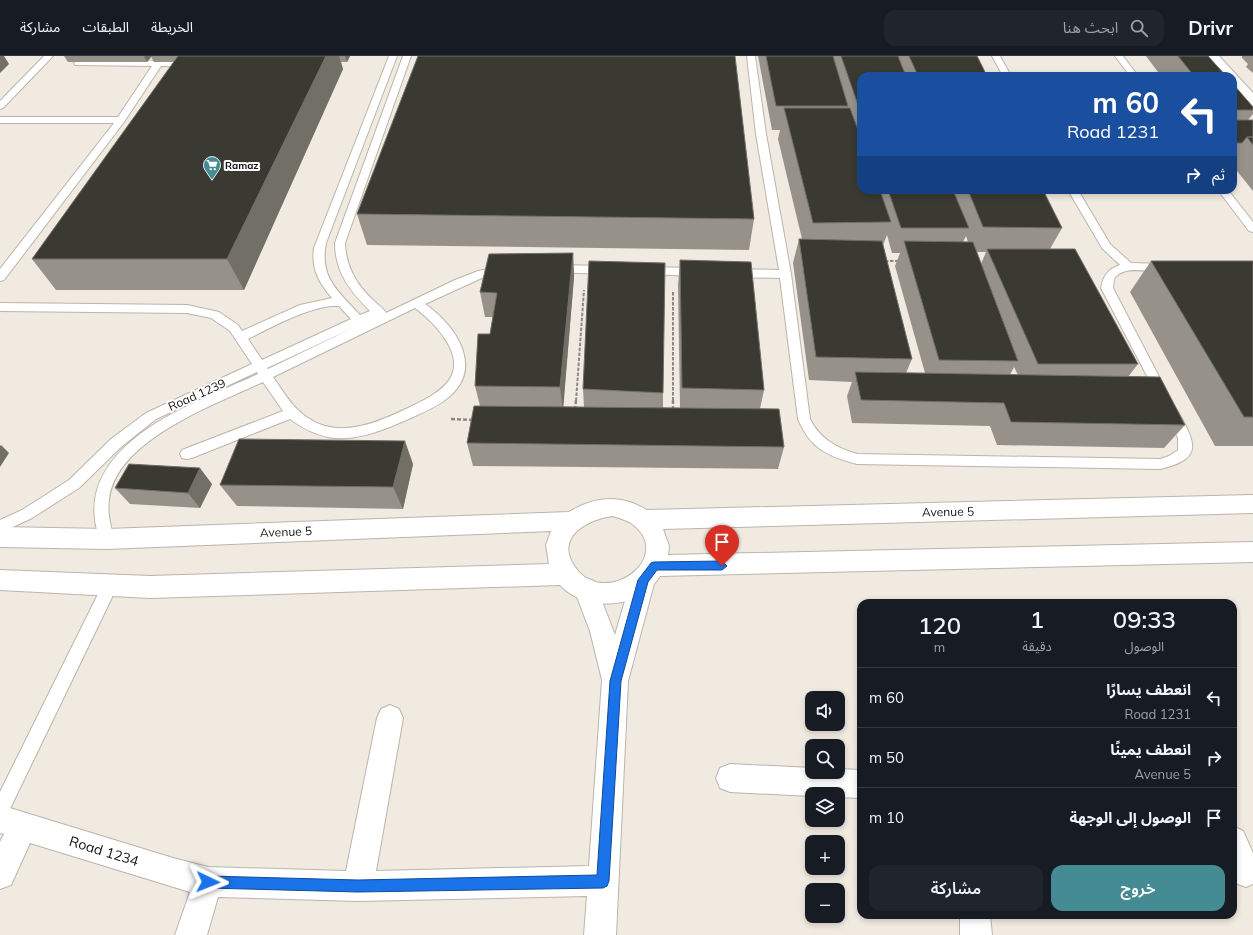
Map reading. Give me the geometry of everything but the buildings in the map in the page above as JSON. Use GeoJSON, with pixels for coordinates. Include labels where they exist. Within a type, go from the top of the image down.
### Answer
{"type":"FeatureCollection","features":[{"type":"Feature","properties":{"kind":"street"},"geometry":{"type":"LineString","coordinates":[[1212,56],[1226,72]]}},
{"type":"Feature","properties":{"kind":"street"},"geometry":{"type":"LineString","coordinates":[[1237,84],[1253,102]]}},
{"type":"Feature","properties":{"kind":"street","name":"Avenue 5"},"geometry":{"type":"LineString","coordinates":[[644,520],[1253,504]]}},
{"type":"Feature","properties":{"kind":"street"},"geometry":{"type":"LineString","coordinates":[[600,935],[615,681],[649,573],[658,554],[657,541],[652,529],[644,520],[635,514],[614,507],[591,510],[572,521],[563,531],[558,544],[558,558],[572,582],[586,589],[599,593],[613,593],[627,590],[649,573],[1253,552]]}},
{"type":"Feature","properties":{"kind":"street","name":"Avenue 5"},"geometry":{"type":"LineString","coordinates":[[0,537],[107,539],[572,521]]}},
{"type":"Feature","properties":{"kind":"street"},"geometry":{"type":"LineString","coordinates":[[0,580],[150,587],[566,574]]}},
{"type":"Feature","properties":{"kind":"street"},"geometry":{"type":"LineString","coordinates":[[586,589],[602,631],[615,681]]}},
{"type":"Feature","properties":{"kind":"street"},"geometry":{"type":"LineString","coordinates":[[358,886],[390,718]]}},
{"type":"Feature","properties":{"kind":"street"},"geometry":{"type":"LineString","coordinates":[[730,778],[857,784]]}},
{"type":"Feature","properties":{"kind":"street"},"geometry":{"type":"LineString","coordinates":[[0,874],[8,819]]}},
{"type":"Feature","properties":{"kind":"street","name":"Road 1234"},"geometry":{"type":"LineString","coordinates":[[8,819],[173,873],[208,882],[358,886],[603,881]]}},
{"type":"Feature","properties":{"kind":"street"},"geometry":{"type":"LineString","coordinates":[[1237,852],[1244,872]]}},
{"type":"Feature","properties":{"kind":"street"},"geometry":{"type":"LineString","coordinates":[[191,935],[208,882]]}},
{"type":"Feature","properties":{"kind":"street"},"geometry":{"type":"LineString","coordinates":[[974,919],[976,935]]}},
{"type":"Feature","properties":{"kind":"lane"},"geometry":{"type":"LineString","coordinates":[[0,106],[49,56]]}},
{"type":"Feature","properties":{"kind":"lane"},"geometry":{"type":"LineString","coordinates":[[362,324],[325,283],[321,275],[318,255],[321,243],[393,56]]}},
{"type":"Feature","properties":{"kind":"lane"},"geometry":{"type":"LineString","coordinates":[[381,315],[347,277],[340,260],[339,251],[340,242],[407,56]]}},
{"type":"Feature","properties":{"kind":"lane"},"geometry":{"type":"LineString","coordinates":[[751,56],[761,134],[785,274],[804,419],[808,430],[816,440],[828,449],[842,456],[857,459],[1160,464],[1172,462],[1181,457],[1186,448],[1186,439],[1107,288],[1106,280],[1110,274],[1118,269],[1128,267],[1181,268]]}},
{"type":"Feature","properties":{"kind":"lane"},"geometry":{"type":"LineString","coordinates":[[996,56],[1005,72]]}},
{"type":"Feature","properties":{"kind":"lane"},"geometry":{"type":"LineString","coordinates":[[1119,56],[1131,72]]}},
{"type":"Feature","properties":{"kind":"lane"},"geometry":{"type":"LineString","coordinates":[[78,63],[202,64]]}},
{"type":"Feature","properties":{"kind":"lane"},"geometry":{"type":"LineString","coordinates":[[0,277],[121,120],[158,64]]}},
{"type":"Feature","properties":{"kind":"lane"},"geometry":{"type":"LineString","coordinates":[[0,120],[121,120]]}},
{"type":"Feature","properties":{"kind":"lane"},"geometry":{"type":"LineString","coordinates":[[364,133],[380,133]]}},
{"type":"Feature","properties":{"kind":"lane"},"geometry":{"type":"LineString","coordinates":[[1075,194],[1106,246],[1128,267]]}},
{"type":"Feature","properties":{"kind":"lane"},"geometry":{"type":"LineString","coordinates":[[1225,194],[1253,229]]}},
{"type":"Feature","properties":{"kind":"lane","name":"Road 1239"},"geometry":{"type":"LineString","coordinates":[[107,539],[102,526],[100,512],[101,498],[106,483],[118,462],[145,436],[161,425],[263,371],[397,306],[417,304],[470,278],[494,271],[512,269]]}},
{"type":"Feature","properties":{"kind":"lane"},"geometry":{"type":"LineString","coordinates":[[548,269],[617,271]]}},
{"type":"Feature","properties":{"kind":"lane"},"geometry":{"type":"LineString","coordinates":[[633,271],[710,272]]}},
{"type":"Feature","properties":{"kind":"lane"},"geometry":{"type":"LineString","coordinates":[[725,273],[785,274]]}},
{"type":"Feature","properties":{"kind":"lane"},"geometry":{"type":"LineString","coordinates":[[241,337],[312,305],[327,301],[342,302]]}},
{"type":"Feature","properties":{"kind":"lane"},"geometry":{"type":"LineString","coordinates":[[0,307],[152,308],[194,310],[215,315],[226,321],[241,337],[291,413],[324,432],[345,433],[371,430],[399,418],[448,392],[456,380],[460,364],[456,345],[446,329],[417,304]]}},
{"type":"Feature","properties":{"kind":"lane","name":"Road 1239"},"geometry":{"type":"LineString","coordinates":[[0,527],[52,499],[74,484],[116,443],[151,416],[263,371]]}},
{"type":"Feature","properties":{"kind":"lane"},"geometry":{"type":"LineString","coordinates":[[187,454],[291,413]]}},
{"type":"Feature","properties":{"kind":"lane"},"geometry":{"type":"LineString","coordinates":[[101,458],[118,462]]}},
{"type":"Feature","properties":{"kind":"lane"},"geometry":{"type":"LineString","coordinates":[[8,819],[110,585]]}},
{"type":"Feature","properties":{"kind":"path"},"geometry":{"type":"LineString","coordinates":[[885,261],[900,261]]}},
{"type":"Feature","properties":{"kind":"path"},"geometry":{"type":"LineString","coordinates":[[574,415],[586,270]]}},
{"type":"Feature","properties":{"kind":"path"},"geometry":{"type":"LineString","coordinates":[[673,272],[673,418]]}},
{"type":"Feature","properties":{"kind":"path"},"geometry":{"type":"LineString","coordinates":[[399,418],[479,420]]}},
{"type":"Feature","properties":{"kind":"place","name":"Ramaz"},"geometry":{"type":"Point","coordinates":[212,180]}},
{"type":"Feature","properties":{"kind":"route"},"geometry":{"type":"LineString","coordinates":[[208,882],[358,886],[603,881],[615,681],[643,580],[650,574],[654,566],[722,566]]}}]}
